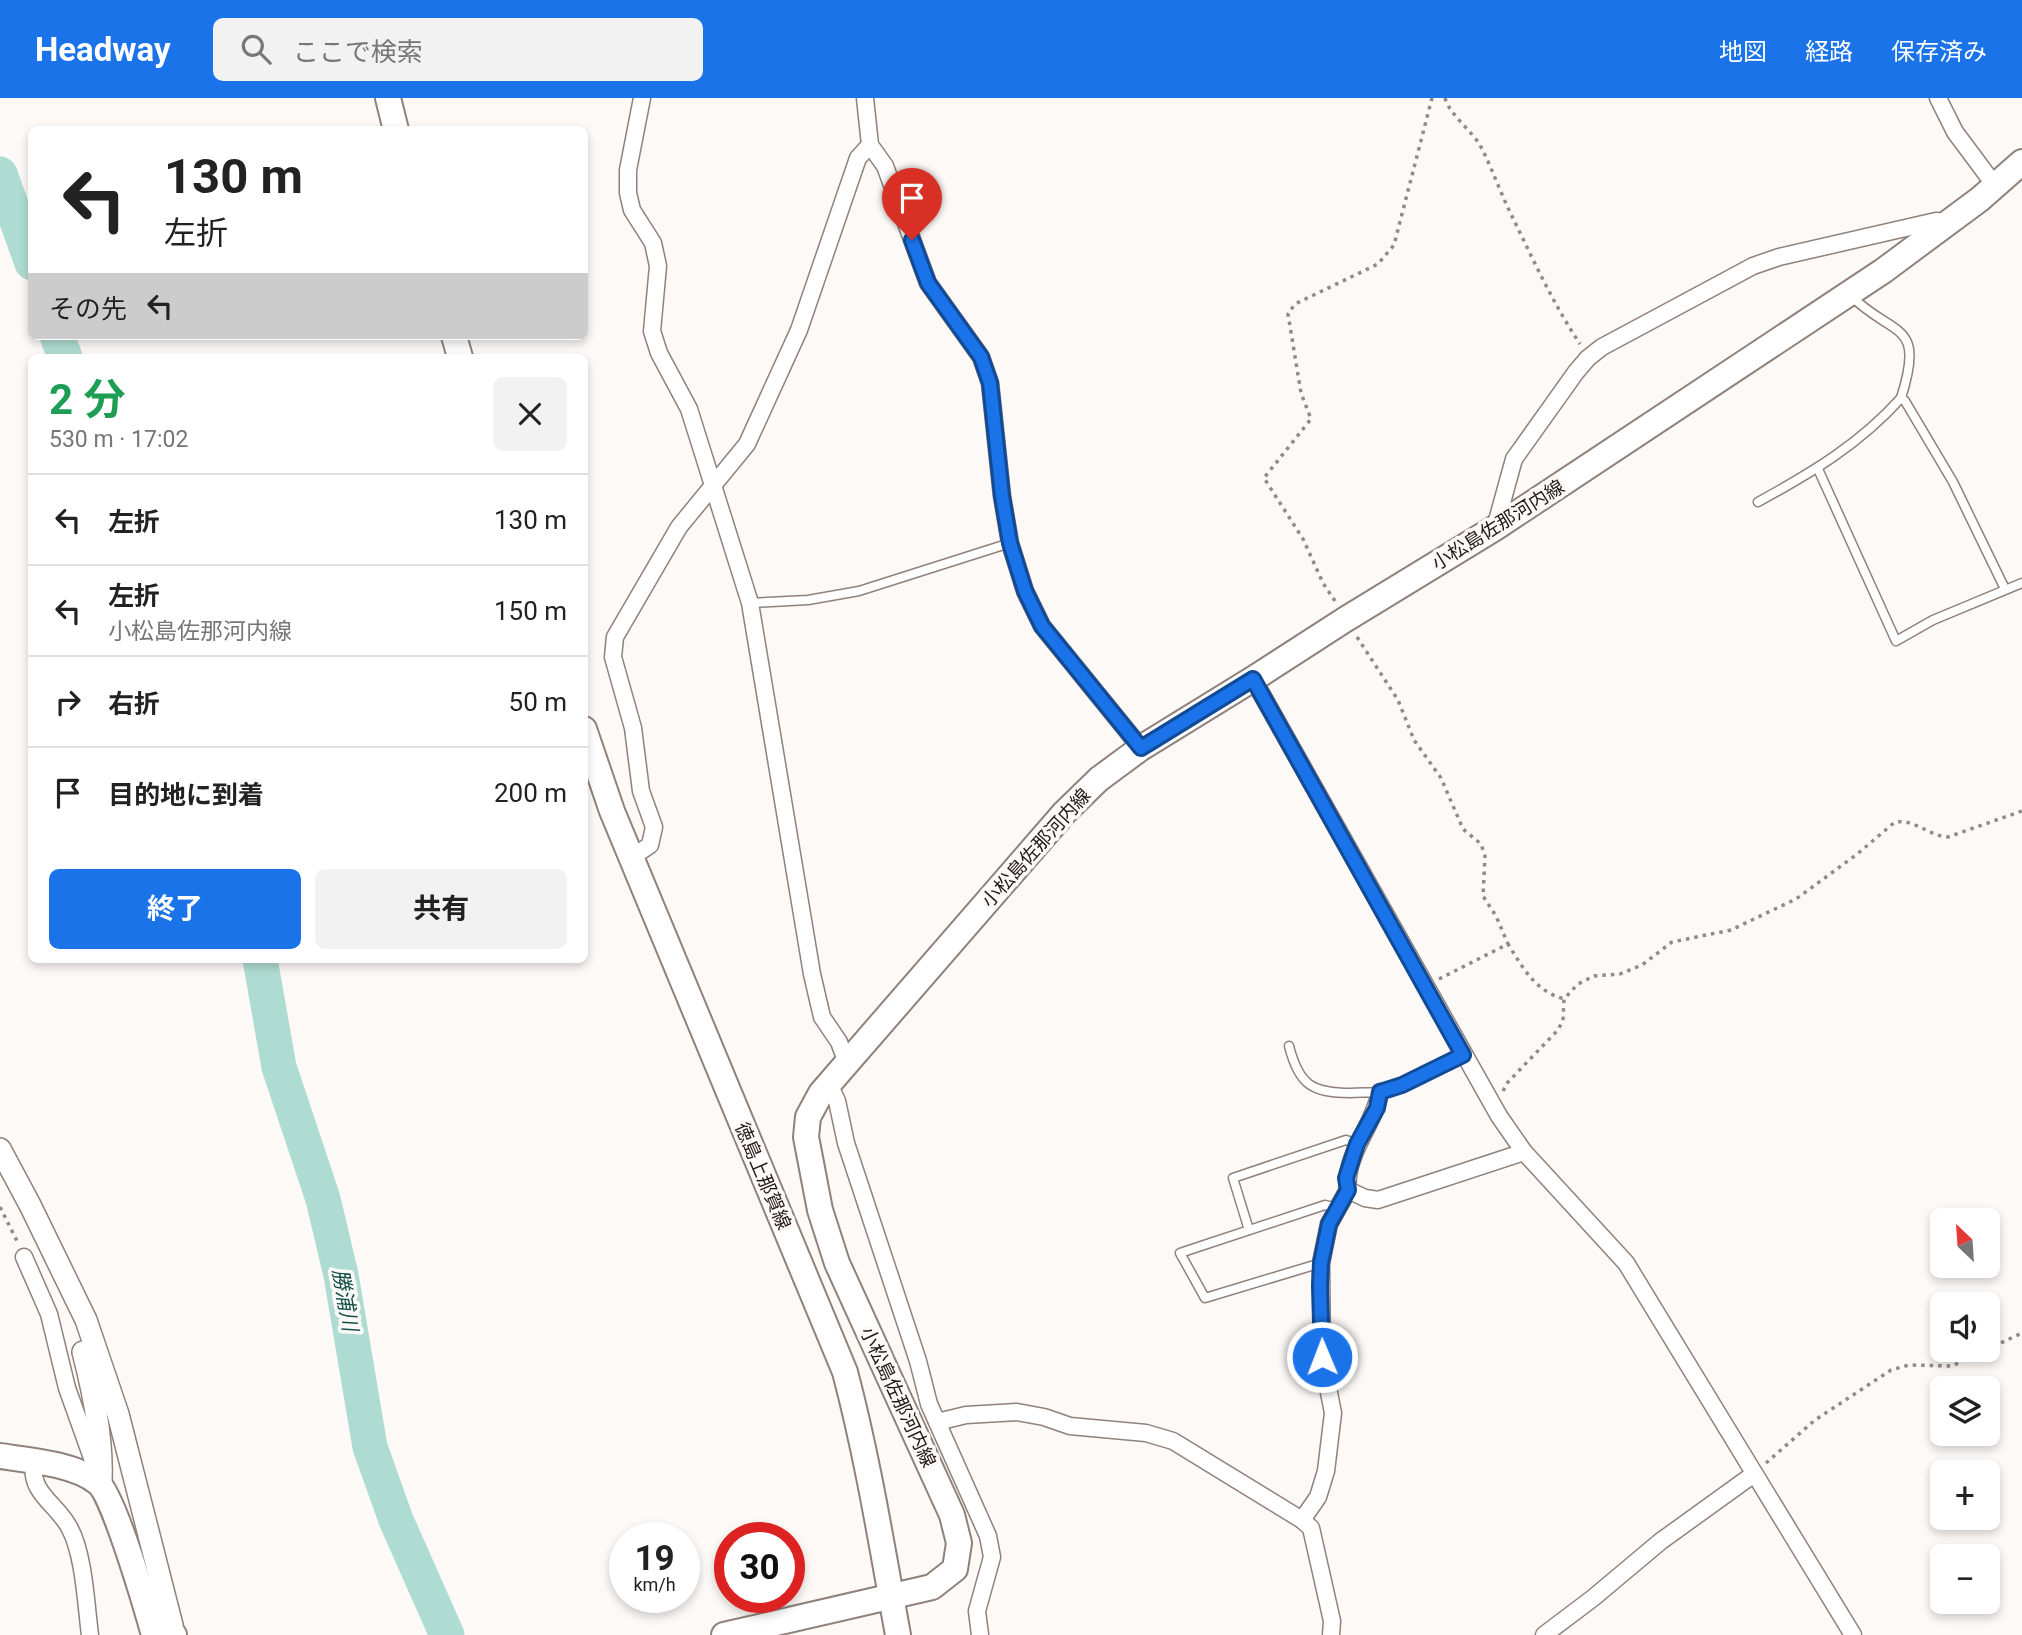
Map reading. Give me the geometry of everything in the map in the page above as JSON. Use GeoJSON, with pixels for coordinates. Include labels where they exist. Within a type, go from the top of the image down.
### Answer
{"type":"FeatureCollection","features":[{"type":"Feature","properties":{"kind":"main road"},"geometry":{"type":"LineString","coordinates":[[388,98],[395,126]]}},
{"type":"Feature","properties":{"kind":"main road","name":"小松島佐那河内線"},"geometry":{"type":"LineString","coordinates":[[724,1635],[932,1587],[955,1569],[959,1544],[952,1515],[837,1263],[820,1210],[806,1137],[808,1116],[829,1084],[1064,813],[1099,779],[1141,748],[1495,528],[1849,294],[1996,187],[2022,162]]}},
{"type":"Feature","properties":{"kind":"main road","name":"徳島上那賀線"},"geometry":{"type":"LineString","coordinates":[[588,741],[631,858],[845,1373],[862,1440],[898,1635]]}},
{"type":"Feature","properties":{"kind":"main road"},"geometry":{"type":"LineString","coordinates":[[0,1455],[81,1472],[101,1484],[138,1579],[167,1634]]}},
{"type":"Feature","properties":{"kind":"street"},"geometry":{"type":"LineString","coordinates":[[642,98],[628,170],[628,194],[632,210],[653,243],[658,265],[652,331],[659,353],[689,409],[750,603],[812,974],[822,1017],[839,1042],[847,1063]]}},
{"type":"Feature","properties":{"kind":"street"},"geometry":{"type":"LineString","coordinates":[[865,98],[870,145],[885,166],[928,283],[981,357],[990,383],[1002,496],[1010,543],[1025,591],[1042,626],[1141,748]]}},
{"type":"Feature","properties":{"kind":"street"},"geometry":{"type":"LineString","coordinates":[[1938,98],[1955,132],[1996,187]]}},
{"type":"Feature","properties":{"kind":"street"},"geometry":{"type":"LineString","coordinates":[[631,858],[650,845],[654,827],[641,791],[633,728],[614,665],[615,637],[678,527],[747,444],[799,330],[858,159],[870,145]]}},
{"type":"Feature","properties":{"kind":"street"},"geometry":{"type":"LineString","coordinates":[[1495,528],[1514,459],[1588,358],[1602,347],[1753,266],[1779,257],[1936,221],[1949,222]]}},
{"type":"Feature","properties":{"kind":"street"},"geometry":{"type":"LineString","coordinates":[[1253,679],[1499,1116],[1524,1152],[1626,1263],[1853,1635]]}},
{"type":"Feature","properties":{"kind":"street"},"geometry":{"type":"LineString","coordinates":[[829,1084],[837,1101],[846,1143],[918,1361],[929,1404],[988,1536],[992,1558],[977,1611],[980,1635]]}},
{"type":"Feature","properties":{"kind":"street"},"geometry":{"type":"LineString","coordinates":[[1302,1520],[1318,1497],[1326,1471],[1333,1413],[1322,1357],[1321,1263],[1329,1224],[1348,1190],[1346,1178],[1357,1144],[1377,1108],[1380,1092]]}},
{"type":"Feature","properties":{"kind":"street"},"geometry":{"type":"LineString","coordinates":[[0,1149],[86,1320],[118,1414],[167,1634]]}},
{"type":"Feature","properties":{"kind":"street"},"geometry":{"type":"LineString","coordinates":[[1348,1190],[1365,1198],[1378,1200],[1524,1152]]}},
{"type":"Feature","properties":{"kind":"street"},"geometry":{"type":"LineString","coordinates":[[24,1257],[49,1314],[67,1388],[101,1484]]}},
{"type":"Feature","properties":{"kind":"street"},"geometry":{"type":"LineString","coordinates":[[56,1259],[90,1380],[102,1465],[101,1484]]}},
{"type":"Feature","properties":{"kind":"street"},"geometry":{"type":"LineString","coordinates":[[937,1422],[966,1415],[1017,1412],[1070,1426],[1146,1433],[1173,1441],[1311,1528],[1332,1621],[1331,1635]]}},
{"type":"Feature","properties":{"kind":"street"},"geometry":{"type":"LineString","coordinates":[[34,1462],[32,1476],[37,1486],[69,1526],[77,1546],[90,1635]]}},
{"type":"Feature","properties":{"kind":"street"},"geometry":{"type":"LineString","coordinates":[[1544,1635],[1661,1541],[1754,1474]]}},
{"type":"Feature","properties":{"kind":"lane"},"geometry":{"type":"LineString","coordinates":[[1758,502],[1818,469],[1856,443],[1901,398],[1909,371],[1909,350],[1903,334],[1849,294]]}},
{"type":"Feature","properties":{"kind":"lane"},"geometry":{"type":"LineString","coordinates":[[1901,398],[1953,482],[2005,589]]}},
{"type":"Feature","properties":{"kind":"lane"},"geometry":{"type":"LineString","coordinates":[[1818,469],[1896,641],[1933,620],[2022,583]]}},
{"type":"Feature","properties":{"kind":"lane"},"geometry":{"type":"LineString","coordinates":[[750,603],[808,600],[859,591],[1010,543]]}},
{"type":"Feature","properties":{"kind":"lane"},"geometry":{"type":"LineString","coordinates":[[1289,1046],[1300,1075],[1317,1090],[1326,1093],[1380,1092],[1402,1085],[1463,1055]]}},
{"type":"Feature","properties":{"kind":"lane"},"geometry":{"type":"LineString","coordinates":[[1249,1230],[1233,1178],[1346,1140],[1357,1144]]}},
{"type":"Feature","properties":{"kind":"lane"},"geometry":{"type":"LineString","coordinates":[[1321,1263],[1205,1298],[1181,1253],[1325,1205],[1338,1208]]}},
{"type":"Feature","properties":{"kind":"path"},"geometry":{"type":"LineString","coordinates":[[1432,98],[1394,245],[1388,255],[1378,264],[1296,304],[1288,314],[1301,393],[1311,419],[1264,478],[1303,539],[1323,583],[1398,700],[1414,740],[1441,778],[1463,829],[1481,844],[1485,856],[1483,896],[1496,916],[1508,944],[1535,984],[1564,999]]}},
{"type":"Feature","properties":{"kind":"path"},"geometry":{"type":"LineString","coordinates":[[1445,98],[1448,107],[1481,147],[1508,209],[1565,322],[1588,358]]}},
{"type":"Feature","properties":{"kind":"path"},"geometry":{"type":"LineString","coordinates":[[1499,1116],[1508,1082],[1558,1031],[1563,1021],[1564,999],[1569,991],[1586,980],[1594,976],[1620,974],[1642,965],[1672,942],[1731,930],[1796,899],[1856,855],[1895,822],[1904,821],[1936,837],[1948,837],[2022,811]]}},
{"type":"Feature","properties":{"kind":"path"},"geometry":{"type":"LineString","coordinates":[[1425,986],[1508,944]]}},
{"type":"Feature","properties":{"kind":"path"},"geometry":{"type":"LineString","coordinates":[[0,1208],[24,1257]]}},
{"type":"Feature","properties":{"kind":"path"},"geometry":{"type":"LineString","coordinates":[[1754,1474],[1815,1420],[1891,1370],[1909,1365],[1952,1366],[2022,1333]]}},
{"type":"Feature","properties":{"kind":"waterway","name":"勝浦川"},"geometry":{"type":"LineString","coordinates":[[0,174],[28,252]]}},
{"type":"Feature","properties":{"kind":"waterway","name":"勝浦川"},"geometry":{"type":"LineString","coordinates":[[59,340],[64,354]]}},
{"type":"Feature","properties":{"kind":"waterway","name":"勝浦川"},"geometry":{"type":"LineString","coordinates":[[261,963],[279,1067],[323,1199],[341,1275],[370,1447],[396,1520],[447,1635]]}},
{"type":"Feature","properties":{"kind":"route"},"geometry":{"type":"LineString","coordinates":[[912,240],[928,283],[981,357],[990,383],[1002,496],[1010,543],[1025,591],[1042,626],[1141,748],[1253,679],[1463,1055],[1402,1085],[1380,1092],[1369,1127],[1357,1144],[1346,1178],[1348,1190],[1329,1224],[1321,1263],[1322,1357]]}}]}
